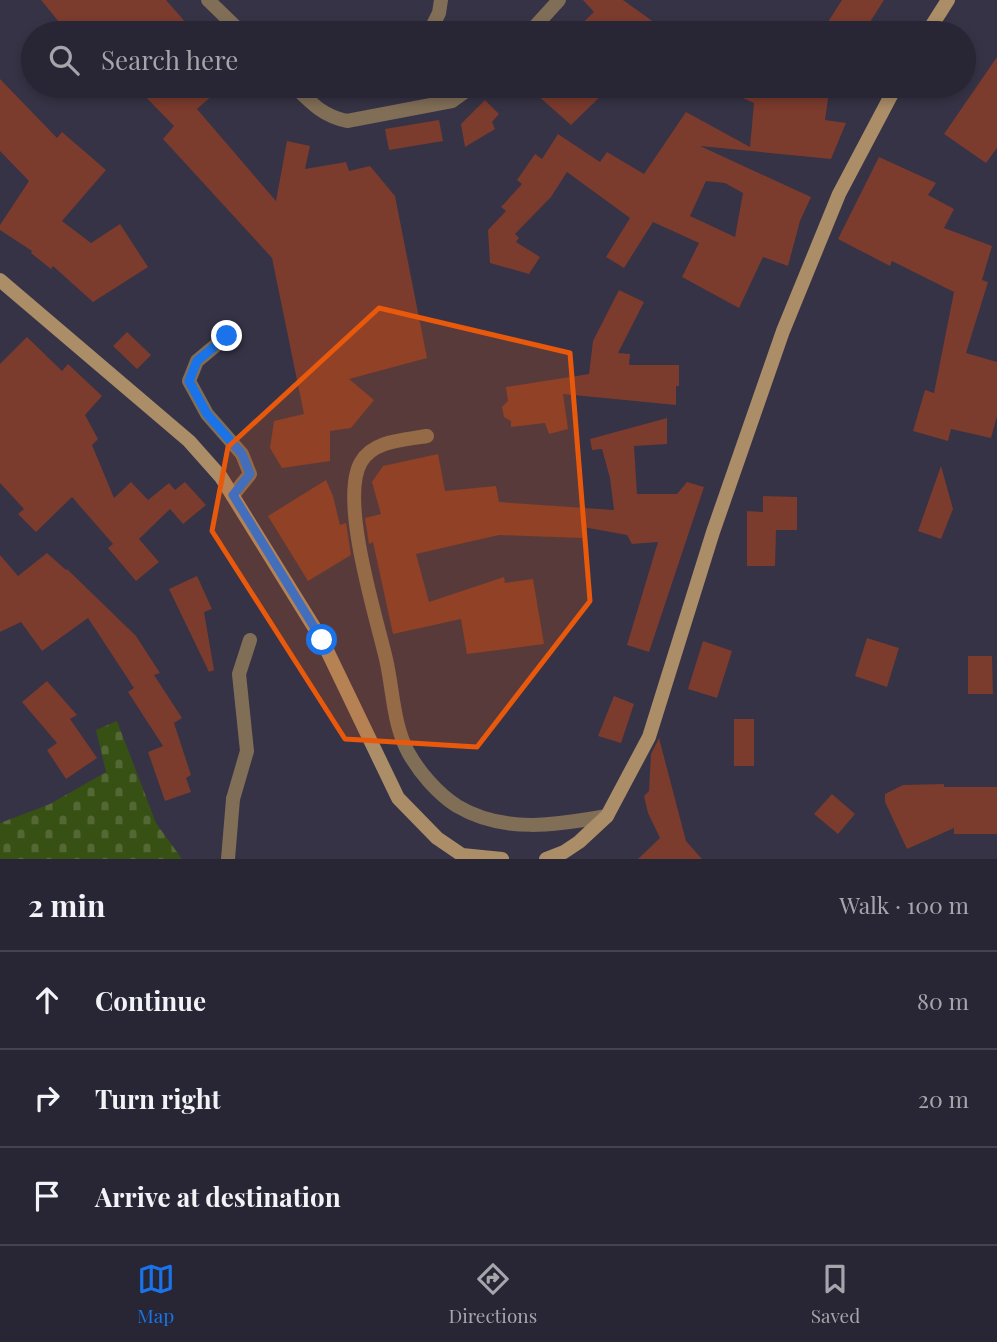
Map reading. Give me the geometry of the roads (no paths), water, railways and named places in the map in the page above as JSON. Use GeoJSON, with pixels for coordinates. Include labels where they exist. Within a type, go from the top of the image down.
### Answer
{"type":"FeatureCollection","features":[{"type":"Feature","properties":{"kind":"street"},"geometry":{"type":"LineString","coordinates":[[208,0],[230,21]]}},
{"type":"Feature","properties":{"kind":"street"},"geometry":{"type":"LineString","coordinates":[[435,21],[441,0]]}},
{"type":"Feature","properties":{"kind":"street"},"geometry":{"type":"LineString","coordinates":[[540,21],[559,0]]}},
{"type":"Feature","properties":{"kind":"street"},"geometry":{"type":"LineString","coordinates":[[935,21],[948,0]]}},
{"type":"Feature","properties":{"kind":"street"},"geometry":{"type":"LineString","coordinates":[[307,98],[326,115],[347,121],[452,102],[457,98]]}},
{"type":"Feature","properties":{"kind":"street"},"geometry":{"type":"LineString","coordinates":[[546,859],[579,842],[607,816],[649,737],[713,532],[783,331],[839,194],[890,98]]}},
{"type":"Feature","properties":{"kind":"street"},"geometry":{"type":"LineString","coordinates":[[0,280],[189,441],[221,477],[322,640],[398,798],[437,838],[462,855],[502,859]]}},
{"type":"Feature","properties":{"kind":"street"},"geometry":{"type":"LineString","coordinates":[[227,336],[197,361],[189,381],[207,414],[242,454],[250,474],[233,495]]}},
{"type":"Feature","properties":{"kind":"street"},"geometry":{"type":"LineString","coordinates":[[427,436],[373,447],[361,462],[355,480],[361,556],[387,662],[398,724],[407,751],[432,785],[457,806],[481,817],[520,826],[554,826],[607,816]]}},
{"type":"Feature","properties":{"kind":"street"},"geometry":{"type":"LineString","coordinates":[[228,859],[233,799],[247,751],[239,674],[250,640]]}}]}
